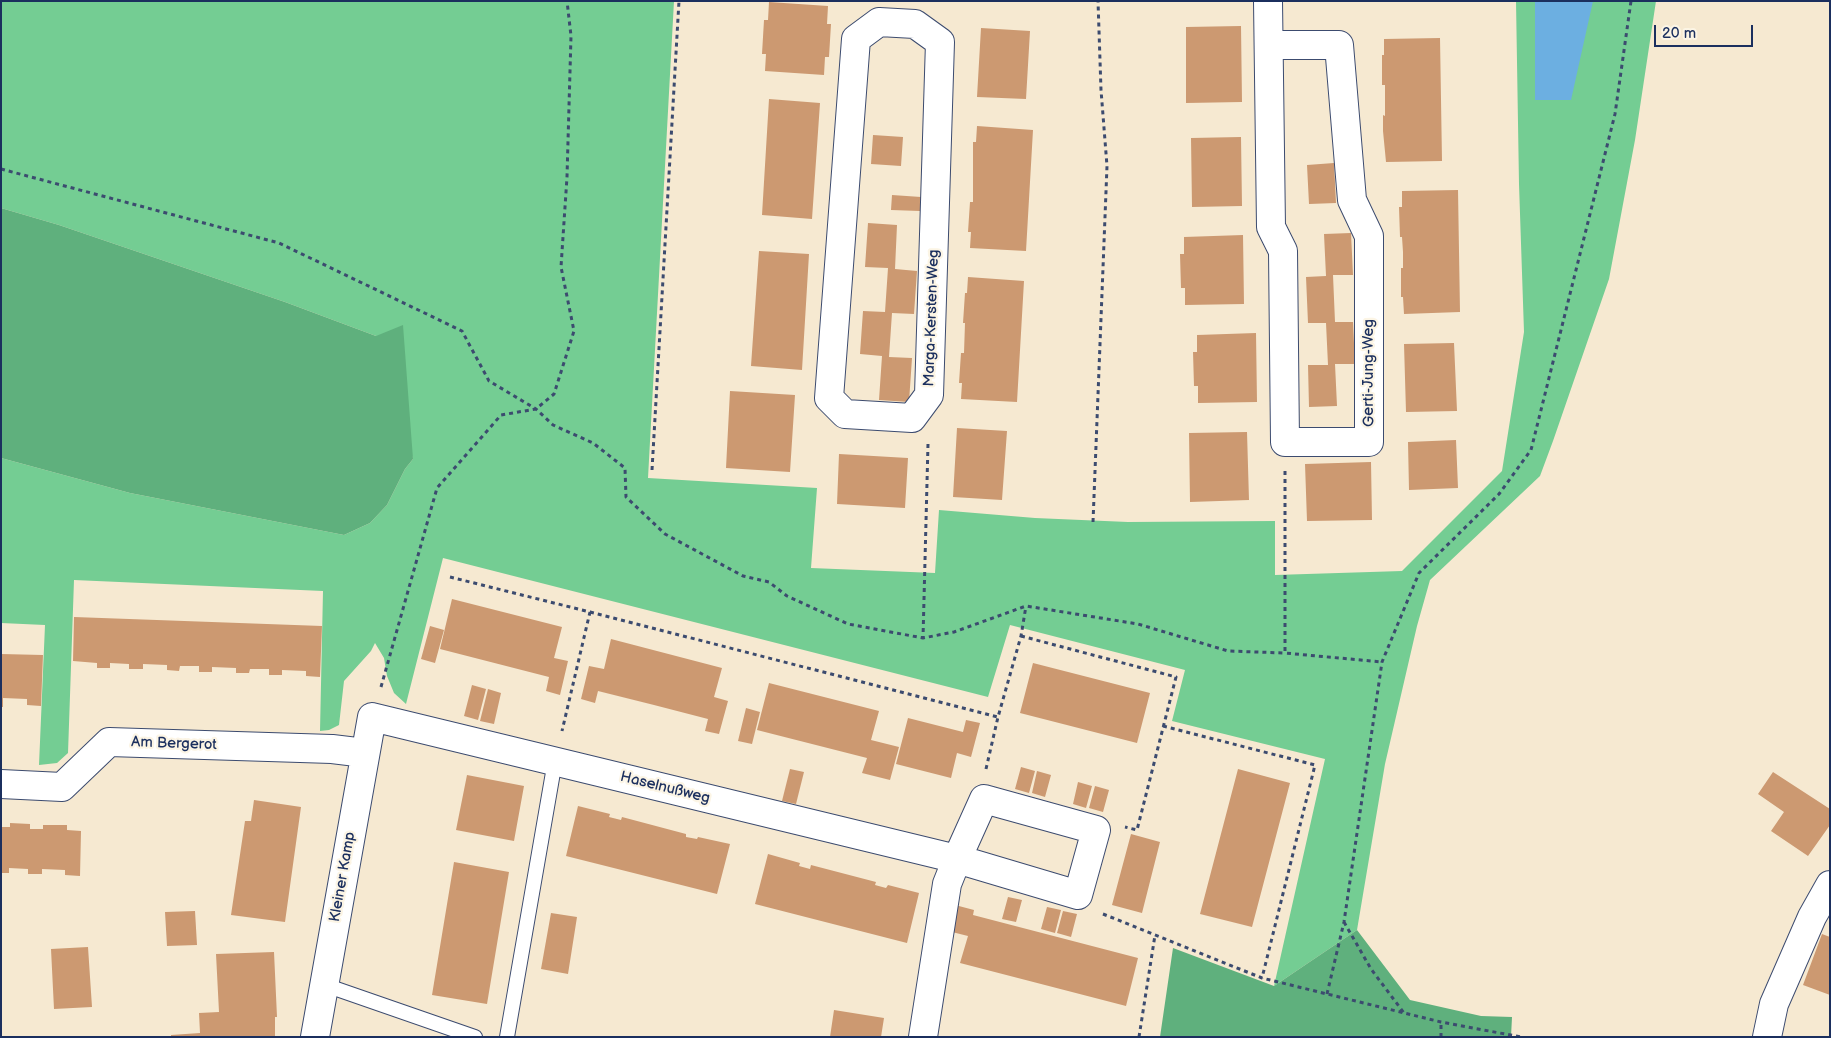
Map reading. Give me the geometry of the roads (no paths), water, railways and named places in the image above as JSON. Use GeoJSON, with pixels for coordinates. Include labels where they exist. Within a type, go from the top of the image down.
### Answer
{"type":"FeatureCollection","features":[{"type":"Feature","properties":{"kind":"street"},"geometry":{"type":"LineString","coordinates":[[1268,1],[1269,45]]}},
{"type":"Feature","properties":{"kind":"street","name":"Marga-Kersten-Weg"},"geometry":{"type":"LineString","coordinates":[[880,12],[914,24],[940,42],[929,395],[912,418],[845,414],[829,398],[856,39],[880,12]]}},
{"type":"Feature","properties":{"kind":"street","name":"Gerti-Jung-Weg"},"geometry":{"type":"LineString","coordinates":[[1269,45],[1339,45],[1352,200],[1369,236],[1369,442],[1285,442],[1283,251],[1272,227],[1269,45]]}},
{"type":"Feature","properties":{"kind":"street","name":"Kleiner Kamp"},"geometry":{"type":"LineString","coordinates":[[316,1037],[372,717]]}},
{"type":"Feature","properties":{"kind":"street","name":"Haselnußweg"},"geometry":{"type":"LineString","coordinates":[[372,717],[957,859],[1078,894],[1096,830],[984,799],[957,859]]}},
{"type":"Feature","properties":{"kind":"street","name":"Am Bergerot"},"geometry":{"type":"LineString","coordinates":[[1,784],[62,787],[109,742],[332,749],[365,753]]}},
{"type":"Feature","properties":{"kind":"street"},"geometry":{"type":"LineString","coordinates":[[923,1037],[947,884],[957,859]]}},
{"type":"Feature","properties":{"kind":"street"},"geometry":{"type":"LineString","coordinates":[[1767,1037],[1774,1004],[1812,917],[1830,885]]}},
{"type":"Feature","properties":{"kind":"lane"},"geometry":{"type":"LineString","coordinates":[[507,1037],[554,761]]}},
{"type":"Feature","properties":{"kind":"lane"},"geometry":{"type":"LineString","coordinates":[[324,985],[474,1037]]}},
{"type":"Feature","properties":{"kind":"water"},"geometry":{"type":"Polygon","coordinates":[[[1535,1],[1593,1],[1571,100],[1535,100],[1535,1]]]}}]}
